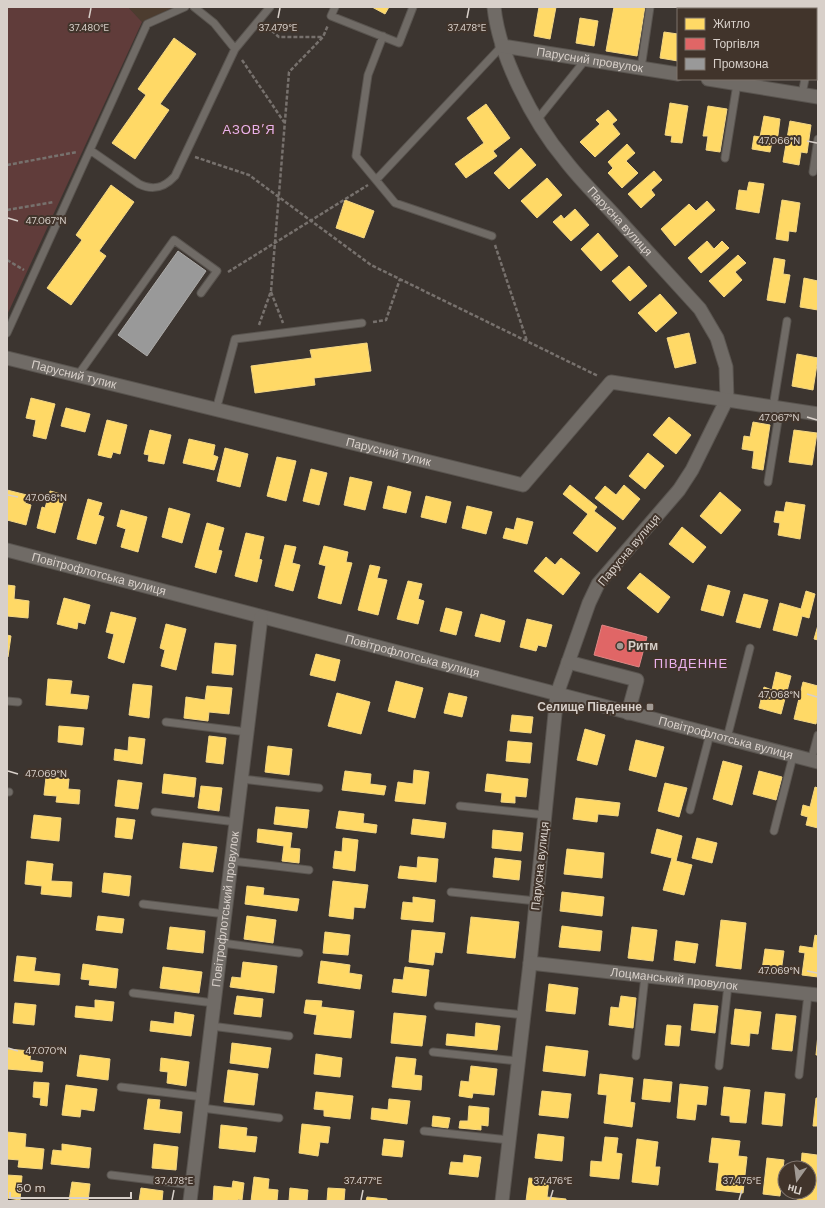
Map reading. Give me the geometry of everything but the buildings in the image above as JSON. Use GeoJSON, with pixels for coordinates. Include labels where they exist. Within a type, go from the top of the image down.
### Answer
{"type":"FeatureCollection","features":[{"type":"Feature","properties":{"kind":"street","name":"Парусна вулиця"},"geometry":{"type":"LineString","coordinates":[[494,7],[495,19],[502,46],[518,83],[537,120],[564,160],[700,309],[717,338],[724,360],[726,367],[727,399],[692,470],[679,490],[598,584],[589,603],[557,694],[530,963],[502,1201]]}},
{"type":"Feature","properties":{"kind":"street","name":"Парусний провулок"},"geometry":{"type":"LineString","coordinates":[[502,46],[677,74]]}},
{"type":"Feature","properties":{"kind":"street"},"geometry":{"type":"LineString","coordinates":[[722,80],[737,84],[818,97]]}},
{"type":"Feature","properties":{"kind":"street","name":"Парусний тупик"},"geometry":{"type":"LineString","coordinates":[[7,358],[523,485],[611,382]]}},
{"type":"Feature","properties":{"kind":"street"},"geometry":{"type":"LineString","coordinates":[[611,382],[818,414]]}},
{"type":"Feature","properties":{"kind":"street","name":"Повітрофлотська вулиця"},"geometry":{"type":"LineString","coordinates":[[7,550],[815,762]]}},
{"type":"Feature","properties":{"kind":"street","name":"Повітрофлотський провулок"},"geometry":{"type":"LineString","coordinates":[[190,1201],[261,617]]}},
{"type":"Feature","properties":{"kind":"street"},"geometry":{"type":"LineString","coordinates":[[568,662],[637,680],[628,713]]}},
{"type":"Feature","properties":{"kind":"street","name":"Лоцманський провулок"},"geometry":{"type":"LineString","coordinates":[[530,963],[813,995]]}},
{"type":"Feature","properties":{"kind":"lane"},"geometry":{"type":"LineString","coordinates":[[7,333],[147,24],[185,7]]}},
{"type":"Feature","properties":{"kind":"lane"},"geometry":{"type":"LineString","coordinates":[[194,7],[214,22],[235,50]]}},
{"type":"Feature","properties":{"kind":"lane"},"geometry":{"type":"LineString","coordinates":[[90,150],[146,188],[162,187],[169,182],[174,176],[235,50],[270,7]]}},
{"type":"Feature","properties":{"kind":"lane"},"geometry":{"type":"LineString","coordinates":[[335,7],[332,16],[399,43],[414,7]]}},
{"type":"Feature","properties":{"kind":"lane"},"geometry":{"type":"LineString","coordinates":[[641,68],[650,7]]}},
{"type":"Feature","properties":{"kind":"lane"},"geometry":{"type":"LineString","coordinates":[[384,36],[368,75],[356,156],[395,203],[492,236]]}},
{"type":"Feature","properties":{"kind":"lane"},"geometry":{"type":"LineString","coordinates":[[376,180],[502,46]]}},
{"type":"Feature","properties":{"kind":"lane"},"geometry":{"type":"LineString","coordinates":[[537,120],[586,59]]}},
{"type":"Feature","properties":{"kind":"lane"},"geometry":{"type":"LineString","coordinates":[[802,94],[805,80]]}},
{"type":"Feature","properties":{"kind":"lane"},"geometry":{"type":"LineString","coordinates":[[725,158],[737,84]]}},
{"type":"Feature","properties":{"kind":"lane"},"geometry":{"type":"LineString","coordinates":[[813,172],[818,139]]}},
{"type":"Feature","properties":{"kind":"lane"},"geometry":{"type":"LineString","coordinates":[[78,376],[174,240],[218,271],[201,293]]}},
{"type":"Feature","properties":{"kind":"lane"},"geometry":{"type":"LineString","coordinates":[[768,482],[786,322]]}},
{"type":"Feature","properties":{"kind":"lane"},"geometry":{"type":"LineString","coordinates":[[216,410],[235,339],[362,323]]}},
{"type":"Feature","properties":{"kind":"lane"},"geometry":{"type":"LineString","coordinates":[[727,738],[750,648]]}},
{"type":"Feature","properties":{"kind":"lane"},"geometry":{"type":"LineString","coordinates":[[7,701],[18,702]]}},
{"type":"Feature","properties":{"kind":"lane"},"geometry":{"type":"LineString","coordinates":[[166,722],[247,732]]}},
{"type":"Feature","properties":{"kind":"lane"},"geometry":{"type":"LineString","coordinates":[[690,810],[710,734]]}},
{"type":"Feature","properties":{"kind":"lane"},"geometry":{"type":"LineString","coordinates":[[815,762],[818,735]]}},
{"type":"Feature","properties":{"kind":"lane"},"geometry":{"type":"LineString","coordinates":[[774,832],[793,756]]}},
{"type":"Feature","properties":{"kind":"lane"},"geometry":{"type":"LineString","coordinates":[[242,778],[319,788]]}},
{"type":"Feature","properties":{"kind":"lane"},"geometry":{"type":"LineString","coordinates":[[460,806],[545,815]]}},
{"type":"Feature","properties":{"kind":"lane"},"geometry":{"type":"LineString","coordinates":[[155,812],[236,822]]}},
{"type":"Feature","properties":{"kind":"lane"},"geometry":{"type":"LineString","coordinates":[[232,861],[309,870]]}},
{"type":"Feature","properties":{"kind":"lane"},"geometry":{"type":"LineString","coordinates":[[451,892],[536,901]]}},
{"type":"Feature","properties":{"kind":"lane"},"geometry":{"type":"LineString","coordinates":[[143,904],[225,914]]}},
{"type":"Feature","properties":{"kind":"lane"},"geometry":{"type":"LineString","coordinates":[[222,944],[299,953]]}},
{"type":"Feature","properties":{"kind":"lane"},"geometry":{"type":"LineString","coordinates":[[636,1056],[645,976]]}},
{"type":"Feature","properties":{"kind":"lane"},"geometry":{"type":"LineString","coordinates":[[719,1066],[728,985]]}},
{"type":"Feature","properties":{"kind":"lane"},"geometry":{"type":"LineString","coordinates":[[133,993],[214,1003]]}},
{"type":"Feature","properties":{"kind":"lane"},"geometry":{"type":"LineString","coordinates":[[799,1074],[813,995]]}},
{"type":"Feature","properties":{"kind":"lane"},"geometry":{"type":"LineString","coordinates":[[438,1006],[524,1015]]}},
{"type":"Feature","properties":{"kind":"lane"},"geometry":{"type":"LineString","coordinates":[[212,1026],[289,1036]]}},
{"type":"Feature","properties":{"kind":"lane"},"geometry":{"type":"LineString","coordinates":[[433,1052],[518,1061]]}},
{"type":"Feature","properties":{"kind":"lane"},"geometry":{"type":"LineString","coordinates":[[121,1087],[279,1118]]}},
{"type":"Feature","properties":{"kind":"lane"},"geometry":{"type":"LineString","coordinates":[[424,1131],[509,1140]]}},
{"type":"Feature","properties":{"kind":"lane"},"geometry":{"type":"LineString","coordinates":[[111,1175],[192,1185]]}},
{"type":"Feature","properties":{"kind":"path"},"geometry":{"type":"LineString","coordinates":[[254,336],[271,291],[289,72],[323,37],[280,37],[266,26]]}},
{"type":"Feature","properties":{"kind":"path"},"geometry":{"type":"LineString","coordinates":[[235,50],[285,122]]}},
{"type":"Feature","properties":{"kind":"path"},"geometry":{"type":"LineString","coordinates":[[7,165],[90,150]]}},
{"type":"Feature","properties":{"kind":"path"},"geometry":{"type":"LineString","coordinates":[[185,154],[249,175],[371,265],[611,382]]}},
{"type":"Feature","properties":{"kind":"path"},"geometry":{"type":"LineString","coordinates":[[229,273],[376,180]]}},
{"type":"Feature","properties":{"kind":"path"},"geometry":{"type":"LineString","coordinates":[[7,210],[67,201]]}},
{"type":"Feature","properties":{"kind":"path"},"geometry":{"type":"LineString","coordinates":[[492,236],[528,341]]}},
{"type":"Feature","properties":{"kind":"path"},"geometry":{"type":"LineString","coordinates":[[7,260],[33,275]]}},
{"type":"Feature","properties":{"kind":"path"},"geometry":{"type":"LineString","coordinates":[[386,320],[400,279]]}},
{"type":"Feature","properties":{"kind":"path"},"geometry":{"type":"LineString","coordinates":[[271,291],[287,332]]}},
{"type":"Feature","properties":{"kind":"shaded area"},"geometry":{"type":"Polygon","coordinates":[[[7,7],[128,7],[142,22],[7,315],[7,7]]]}},
{"type":"Feature","properties":{"kind":"shaded area"},"geometry":{"type":"Polygon","coordinates":[[[128,7],[174,7],[142,22],[128,7]]]}},
{"type":"Feature","properties":{"kind":"place","name":"Ритм"},"geometry":{"type":"Point","coordinates":[620,646]}},
{"type":"Feature","properties":{"kind":"place","name":"Селище Південне"},"geometry":{"type":"Point","coordinates":[650,707]}},
{"type":"Feature","properties":{"kind":"district","name":"АЗОВ’Я"},"geometry":{"type":"Point","coordinates":[249,129]}},
{"type":"Feature","properties":{"kind":"district","name":"ПІВДЕННЕ"},"geometry":{"type":"Point","coordinates":[691,663]}}]}
